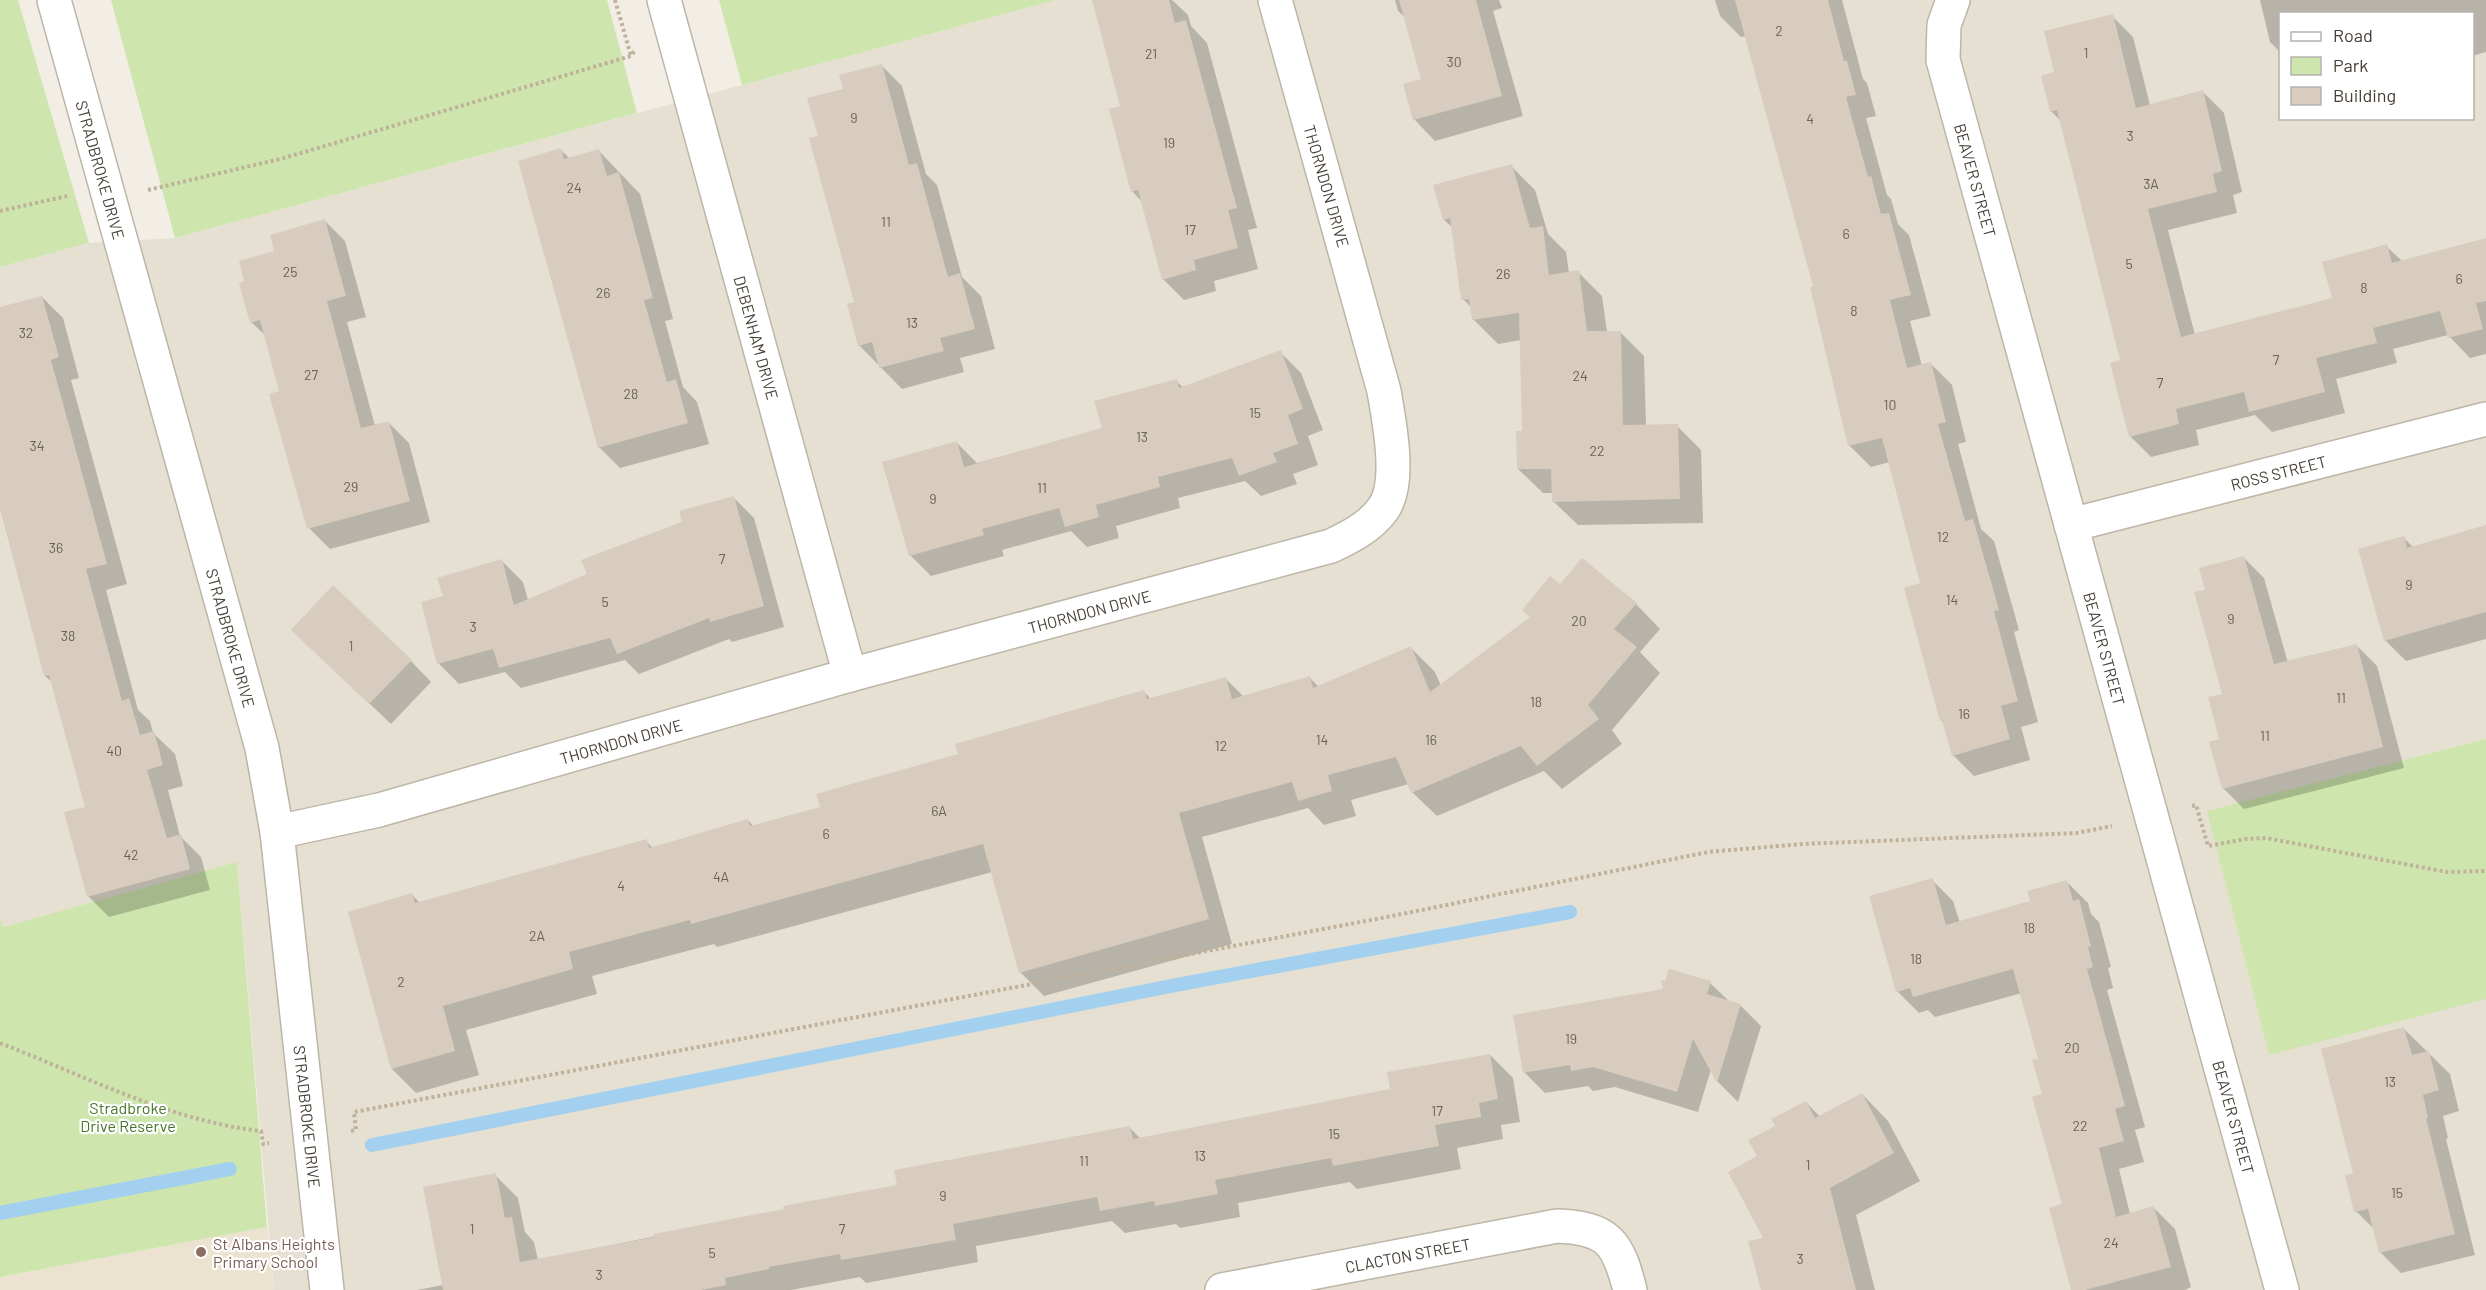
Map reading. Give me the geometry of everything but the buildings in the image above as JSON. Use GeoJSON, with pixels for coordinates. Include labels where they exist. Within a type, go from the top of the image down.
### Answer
{"type":"FeatureCollection","features":[{"type":"Feature","properties":{"kind":"street","name":"STRADBROKE DRIVE"},"geometry":{"type":"LineString","coordinates":[[54,0],[107,198],[244,677],[262,748],[277,832],[327,1290]]}},
{"type":"Feature","properties":{"kind":"street","name":"THORNDON DRIVE"},"geometry":{"type":"LineString","coordinates":[[277,832],[379,810],[850,675],[1331,546],[1359,533],[1384,508],[1391,484],[1394,445],[1384,391],[1275,0]]}},
{"type":"Feature","properties":{"kind":"street","name":"DEBENHAM DRIVE"},"geometry":{"type":"LineString","coordinates":[[665,3],[850,675]]}},
{"type":"Feature","properties":{"kind":"street","name":"BEAVER STREET"},"geometry":{"type":"LineString","coordinates":[[1945,8],[1943,60],[2282,1290]]}},
{"type":"Feature","properties":{"kind":"street","name":"ROSS STREET"},"geometry":{"type":"LineString","coordinates":[[2071,525],[2486,419]]}},
{"type":"Feature","properties":{"kind":"street","name":"CLACTON STREET"},"geometry":{"type":"LineString","coordinates":[[1222,1290],[1557,1226],[1593,1230],[1609,1241],[1618,1252],[1630,1290]]}},
{"type":"Feature","properties":{"kind":"path"},"geometry":{"type":"LineString","coordinates":[[615,0],[631,56]]}},
{"type":"Feature","properties":{"kind":"path"},"geometry":{"type":"LineString","coordinates":[[0,211],[75,195],[107,198],[284,158],[631,56],[665,3]]}},
{"type":"Feature","properties":{"kind":"path"},"geometry":{"type":"LineString","coordinates":[[0,1043],[152,1104],[224,1127],[261,1131],[263,1144],[309,1139],[356,1130],[354,1112],[1387,916],[1708,852],[1802,844],[2078,833],[2152,818],[2196,805],[2208,846],[2245,839],[2266,838],[2447,872],[2468,874],[2486,872]]}},
{"type":"Feature","properties":{"kind":"shaded area"},"geometry":{"type":"Polygon","coordinates":[[[1056,0],[2486,0],[2486,1290],[274,1290],[237,863],[3,927],[0,916],[0,267],[89,243],[175,238],[1056,0]]]}},
{"type":"Feature","properties":{"kind":"shaded area","name":"St Albans Heights Primary School"},"geometry":{"type":"Polygon","coordinates":[[[267,1227],[274,1290],[0,1290],[0,1277],[267,1227]]]}},
{"type":"Feature","properties":{"kind":"green space"},"geometry":{"type":"Polygon","coordinates":[[[0,0],[18,0],[89,243],[0,267],[0,0]]]}},
{"type":"Feature","properties":{"kind":"green space"},"geometry":{"type":"Polygon","coordinates":[[[111,0],[607,0],[637,113],[175,238],[111,0]]]}},
{"type":"Feature","properties":{"kind":"green space"},"geometry":{"type":"Polygon","coordinates":[[[719,0],[1056,0],[742,85],[719,0]]]}},
{"type":"Feature","properties":{"kind":"green space"},"geometry":{"type":"Polygon","coordinates":[[[2486,739],[2486,999],[2269,1055],[2207,811],[2486,739]]]}},
{"type":"Feature","properties":{"kind":"green space","name":"Stradbroke Drive Reserve"},"geometry":{"type":"Polygon","coordinates":[[[237,862],[267,1227],[0,1277],[0,916],[3,927],[237,862]]]}},
{"type":"Feature","properties":{"kind":"waterway"},"geometry":{"type":"LineString","coordinates":[[372,1145],[1176,985],[1570,912]]}},
{"type":"Feature","properties":{"kind":"waterway"},"geometry":{"type":"LineString","coordinates":[[0,1213],[230,1169]]}},
{"type":"Feature","properties":{"kind":"place","name":"St Albans Heights Primary School"},"geometry":{"type":"Point","coordinates":[201,1252]}}]}
